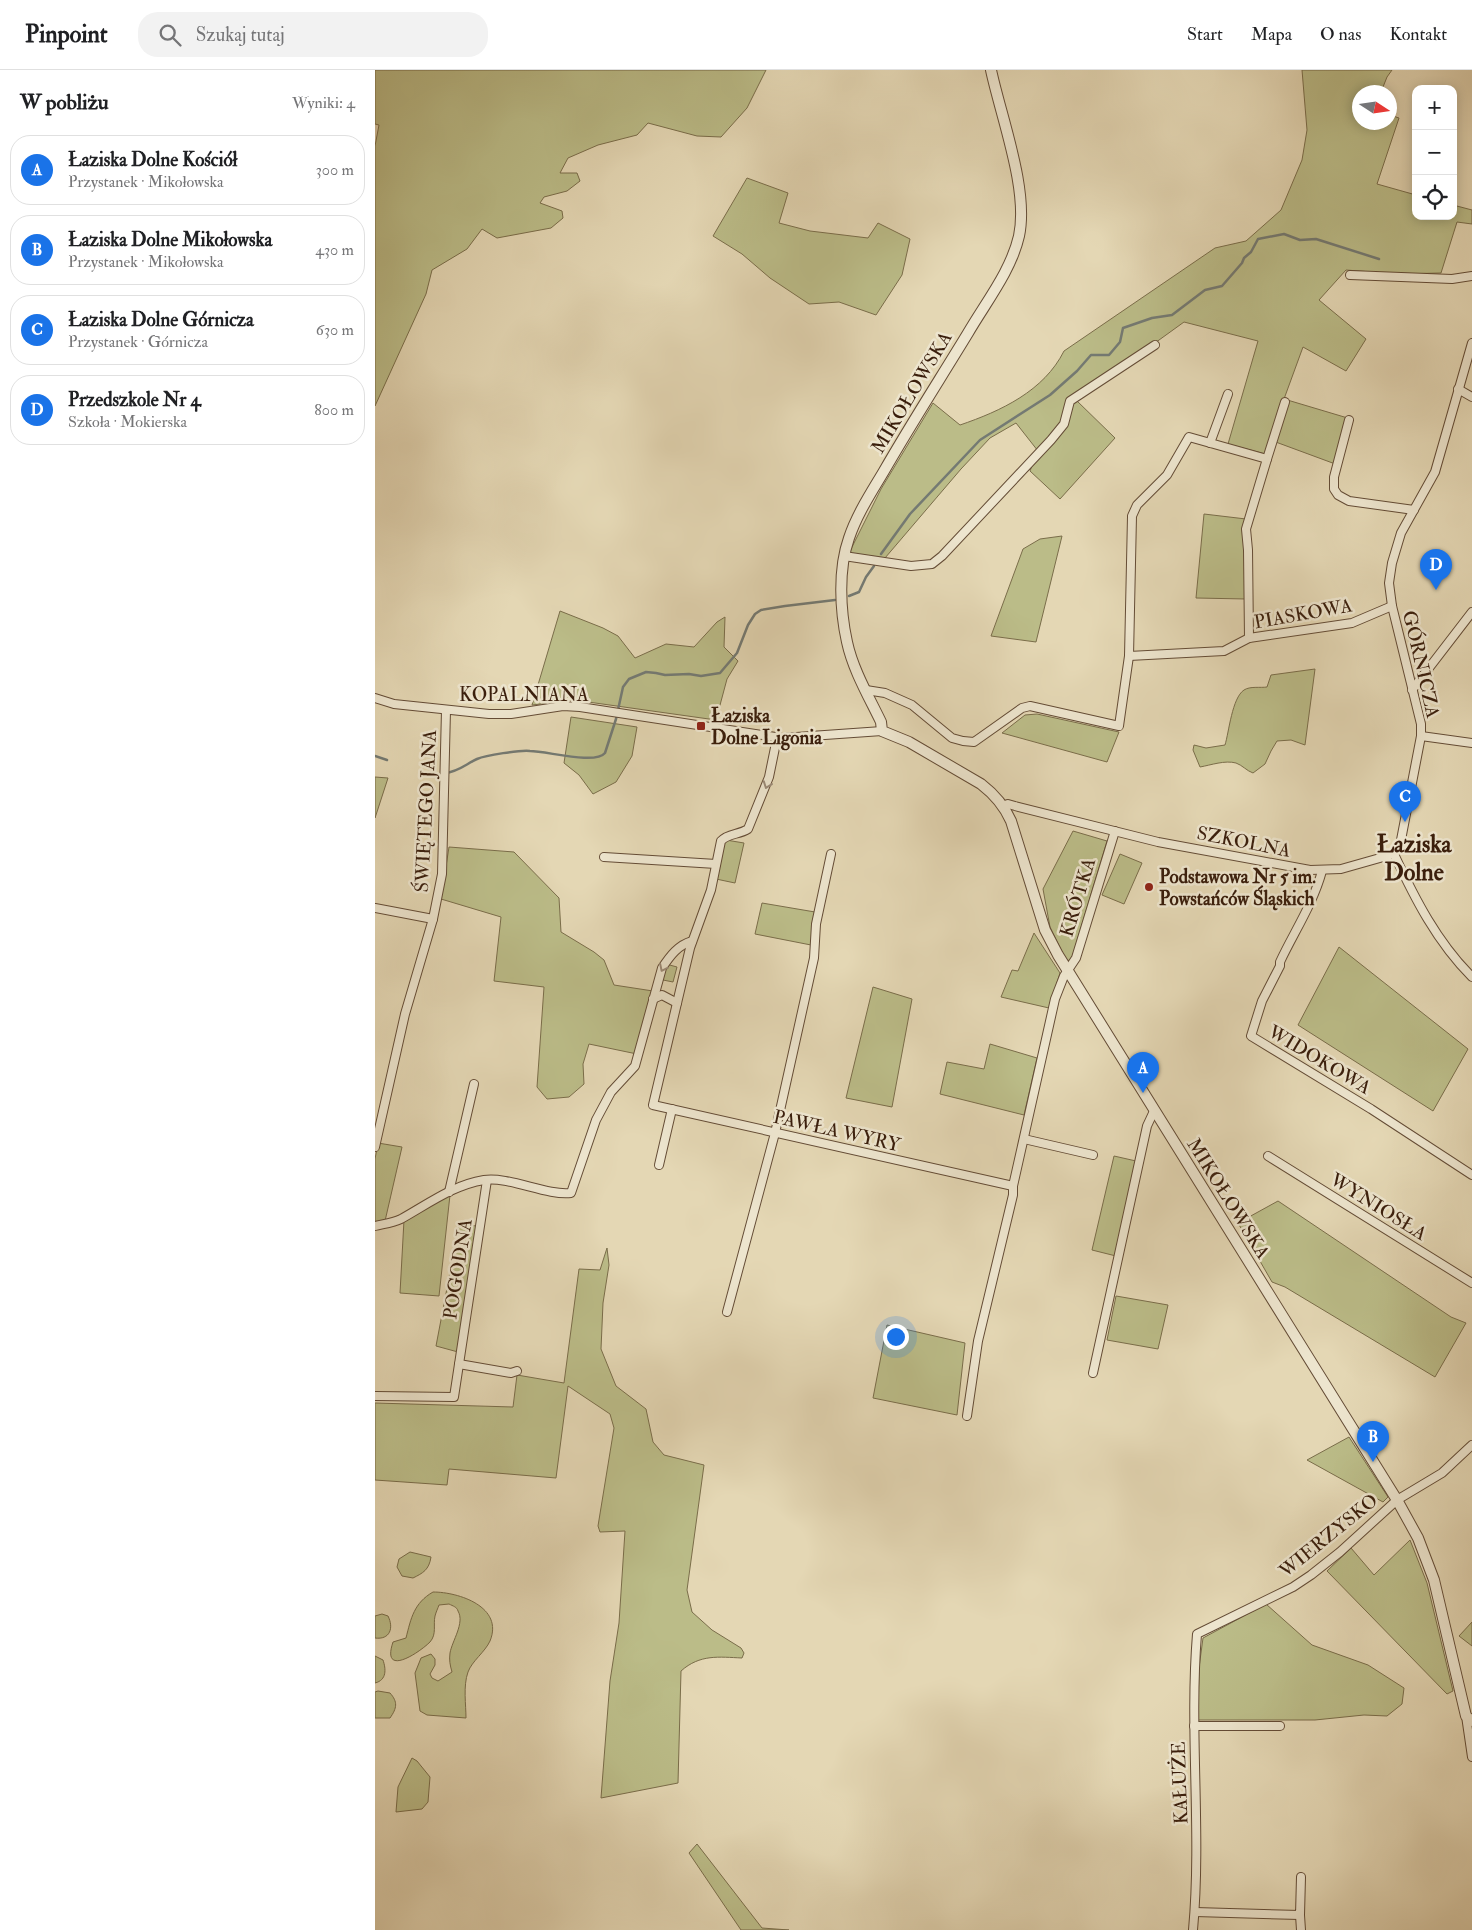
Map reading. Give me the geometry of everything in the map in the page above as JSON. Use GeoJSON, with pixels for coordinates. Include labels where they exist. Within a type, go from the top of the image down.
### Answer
{"type":"FeatureCollection","features":[{"type":"Feature","properties":{"kind":"street","name":"MIKOŁOWSKA"},"geometry":{"type":"LineString","coordinates":[[991,70],[1010,144],[1016,178],[1021,212],[1018,237],[1006,270],[855,521],[844,556],[842,601],[847,644],[881,722],[882,731],[901,737],[981,784],[992,792],[1003,806],[1011,821],[1045,930],[1068,972],[1397,1500],[1418,1538],[1435,1580],[1469,1719]]}},
{"type":"Feature","properties":{"kind":"street"},"geometry":{"type":"LineString","coordinates":[[1350,275],[1452,279],[1472,276]]}},
{"type":"Feature","properties":{"kind":"street","name":"GÓRNICZA"},"geometry":{"type":"LineString","coordinates":[[1394,854],[1401,840],[1421,736],[1419,713],[1392,606],[1389,583],[1392,563],[1401,532],[1435,472],[1472,343]]}},
{"type":"Feature","properties":{"kind":"street"},"geometry":{"type":"LineString","coordinates":[[844,556],[911,566],[932,564],[942,556],[1051,440],[1064,424],[1070,401],[1155,346]]}},
{"type":"Feature","properties":{"kind":"street"},"geometry":{"type":"LineString","coordinates":[[1458,389],[1472,397]]}},
{"type":"Feature","properties":{"kind":"street"},"geometry":{"type":"LineString","coordinates":[[1210,443],[1228,394]]}},
{"type":"Feature","properties":{"kind":"street"},"geometry":{"type":"LineString","coordinates":[[1249,638],[1246,529],[1285,402]]}},
{"type":"Feature","properties":{"kind":"street"},"geometry":{"type":"LineString","coordinates":[[1349,420],[1334,477],[1335,489],[1338,495],[1349,501],[1414,510]]}},
{"type":"Feature","properties":{"kind":"street"},"geometry":{"type":"LineString","coordinates":[[866,690],[885,693],[912,705],[953,738],[963,742],[973,742],[1022,708],[1030,706],[1119,726],[1129,656],[1132,516],[1137,505],[1167,475],[1189,437],[1267,459]]}},
{"type":"Feature","properties":{"kind":"street","name":"PIASKOWA"},"geometry":{"type":"LineString","coordinates":[[1129,656],[1224,651],[1249,638],[1352,623],[1392,606]]}},
{"type":"Feature","properties":{"kind":"street"},"geometry":{"type":"LineString","coordinates":[[1412,690],[1472,612]]}},
{"type":"Feature","properties":{"kind":"street","name":"KOPALNIANA"},"geometry":{"type":"LineString","coordinates":[[375,698],[394,704],[446,710],[511,714],[563,706],[607,711],[777,738],[882,731]]}},
{"type":"Feature","properties":{"kind":"street","name":"ŚWIĘTEGO JANA"},"geometry":{"type":"LineString","coordinates":[[375,1147],[405,1014],[433,919],[442,874],[446,710]]}},
{"type":"Feature","properties":{"kind":"street"},"geometry":{"type":"LineString","coordinates":[[1421,736],[1472,744]]}},
{"type":"Feature","properties":{"kind":"street"},"geometry":{"type":"LineString","coordinates":[[653,999],[662,994],[677,1003],[692,941],[711,890],[721,841],[726,836],[748,829],[769,777],[777,738]]}},
{"type":"Feature","properties":{"kind":"street","name":"SZKOLNA"},"geometry":{"type":"LineString","coordinates":[[1003,806],[1008,804],[1180,846],[1322,871],[1341,870],[1394,854]]}},
{"type":"Feature","properties":{"kind":"street","name":"KRÓTKA"},"geometry":{"type":"LineString","coordinates":[[967,1416],[977,1340],[1013,1195],[1013,1186],[1051,1016],[1060,983],[1076,958],[1115,830]]}},
{"type":"Feature","properties":{"kind":"street"},"geometry":{"type":"LineString","coordinates":[[727,1312],[775,1133],[814,958],[816,924],[831,854]]}},
{"type":"Feature","properties":{"kind":"street"},"geometry":{"type":"LineString","coordinates":[[1394,854],[1431,927],[1457,962],[1472,977]]}},
{"type":"Feature","properties":{"kind":"street"},"geometry":{"type":"LineString","coordinates":[[604,856],[716,864]]}},
{"type":"Feature","properties":{"kind":"street","name":"WIDOKOWA"},"geometry":{"type":"LineString","coordinates":[[1322,871],[1304,918],[1291,939],[1262,1001],[1251,1036],[1371,1109],[1472,1175]]}},
{"type":"Feature","properties":{"kind":"street"},"geometry":{"type":"LineString","coordinates":[[375,908],[433,919]]}},
{"type":"Feature","properties":{"kind":"street"},"geometry":{"type":"LineString","coordinates":[[375,1226],[399,1220],[425,1203],[449,1192],[468,1184],[487,1180],[571,1193],[597,1120],[611,1092],[635,1066],[662,968],[670,956],[683,944],[692,941]]}},
{"type":"Feature","properties":{"kind":"street","name":"PAWŁA WYRY"},"geometry":{"type":"LineString","coordinates":[[677,1003],[653,1105],[1013,1186]]}},
{"type":"Feature","properties":{"kind":"street"},"geometry":{"type":"LineString","coordinates":[[449,1192],[474,1084]]}},
{"type":"Feature","properties":{"kind":"street"},"geometry":{"type":"LineString","coordinates":[[659,1165],[671,1109]]}},
{"type":"Feature","properties":{"kind":"street"},"geometry":{"type":"LineString","coordinates":[[1093,1373],[1147,1126],[1154,1111]]}},
{"type":"Feature","properties":{"kind":"street"},"geometry":{"type":"LineString","coordinates":[[1023,1139],[1093,1155]]}},
{"type":"Feature","properties":{"kind":"street","name":"WYNIOSŁA"},"geometry":{"type":"LineString","coordinates":[[1268,1156],[1472,1283]]}},
{"type":"Feature","properties":{"kind":"street","name":"POGODNA"},"geometry":{"type":"LineString","coordinates":[[375,1396],[454,1397],[487,1180]]}},
{"type":"Feature","properties":{"kind":"street"},"geometry":{"type":"LineString","coordinates":[[459,1364],[511,1373],[517,1371]]}},
{"type":"Feature","properties":{"kind":"street","name":"WIERZYSKO"},"geometry":{"type":"LineString","coordinates":[[1197,1634],[1293,1587],[1311,1575],[1340,1552],[1397,1500],[1442,1473],[1472,1445]]}},
{"type":"Feature","properties":{"kind":"street","name":"KAŁUŻE"},"geometry":{"type":"LineString","coordinates":[[1193,1930],[1198,1851],[1194,1726],[1197,1634]]}},
{"type":"Feature","properties":{"kind":"street"},"geometry":{"type":"LineString","coordinates":[[1469,1719],[1472,1757]]}},
{"type":"Feature","properties":{"kind":"street"},"geometry":{"type":"LineString","coordinates":[[1194,1726],[1280,1726]]}},
{"type":"Feature","properties":{"kind":"street"},"geometry":{"type":"LineString","coordinates":[[1301,1878],[1301,1930]]}},
{"type":"Feature","properties":{"kind":"street"},"geometry":{"type":"LineString","coordinates":[[1195,1912],[1300,1914]]}},
{"type":"Feature","properties":{"kind":"green space"},"geometry":{"type":"Polygon","coordinates":[[[375,70],[766,70],[747,108],[721,137],[697,136],[648,123],[637,135],[598,145],[568,158],[560,173],[577,173],[580,181],[567,191],[544,197],[540,203],[562,211],[563,218],[551,228],[497,238],[482,229],[467,249],[432,270],[426,294],[375,406],[375,146],[379,125],[375,124],[375,70]]]}},
{"type":"Feature","properties":{"kind":"green space"},"geometry":{"type":"Polygon","coordinates":[[[1302,70],[1392,70],[1384,85],[1352,85],[1352,130],[1395,130],[1377,184],[1412,194],[1412,220],[1457,220],[1457,206],[1472,210],[1472,224],[1457,222],[1441,273],[1398,274],[1346,270],[1319,300],[1366,339],[1346,371],[1303,347],[1284,399],[1351,419],[1338,465],[1273,441],[1269,455],[1228,444],[1258,341],[1184,322],[1076,400],[1115,438],[1060,499],[1030,471],[1038,451],[1016,423],[990,438],[885,558],[849,553],[881,489],[933,403],[960,425],[1006,406],[1020,398],[1045,377],[1064,351],[1215,248],[1246,241],[1281,210],[1302,160],[1307,130],[1302,70]]]}},
{"type":"Feature","properties":{"kind":"green space"},"geometry":{"type":"Polygon","coordinates":[[[747,178],[788,193],[779,223],[810,231],[868,238],[878,223],[910,239],[902,275],[876,315],[839,302],[809,304],[770,278],[742,254],[713,236],[747,178]]]}},
{"type":"Feature","properties":{"kind":"green space"},"geometry":{"type":"Polygon","coordinates":[[[1204,514],[1246,519],[1246,599],[1196,598],[1204,514]]]}},
{"type":"Feature","properties":{"kind":"green space"},"geometry":{"type":"Polygon","coordinates":[[[1062,536],[1036,642],[991,636],[1023,549],[1040,539],[1062,536]]]}},
{"type":"Feature","properties":{"kind":"green space"},"geometry":{"type":"Polygon","coordinates":[[[560,611],[618,636],[635,658],[666,644],[694,647],[717,622],[725,617],[724,647],[738,661],[727,679],[716,720],[574,700],[532,705],[560,611]]]}},
{"type":"Feature","properties":{"kind":"green space"},"geometry":{"type":"Polygon","coordinates":[[[1315,669],[1305,745],[1291,740],[1277,741],[1265,764],[1253,773],[1232,762],[1200,767],[1193,750],[1194,745],[1206,748],[1225,745],[1234,707],[1244,690],[1267,687],[1271,675],[1315,669]]]}},
{"type":"Feature","properties":{"kind":"green space"},"geometry":{"type":"Polygon","coordinates":[[[1037,714],[1119,732],[1107,762],[1002,733],[1025,715],[1037,714]]]}},
{"type":"Feature","properties":{"kind":"green space"},"geometry":{"type":"Polygon","coordinates":[[[571,717],[637,727],[632,756],[616,782],[593,794],[579,775],[564,763],[571,717]]]}},
{"type":"Feature","properties":{"kind":"green space"},"geometry":{"type":"Polygon","coordinates":[[[375,777],[388,778],[375,818],[375,777]]]}},
{"type":"Feature","properties":{"kind":"green space"},"geometry":{"type":"Polygon","coordinates":[[[1073,831],[1107,841],[1071,961],[1066,960],[1050,927],[1043,889],[1073,831]]]}},
{"type":"Feature","properties":{"kind":"green space"},"geometry":{"type":"Polygon","coordinates":[[[726,840],[744,843],[735,883],[716,879],[723,845],[726,840]]]}},
{"type":"Feature","properties":{"kind":"green space"},"geometry":{"type":"Polygon","coordinates":[[[449,847],[514,852],[559,898],[561,932],[604,960],[614,985],[653,991],[637,1054],[589,1044],[583,1064],[584,1084],[569,1097],[547,1099],[537,1087],[544,987],[494,981],[501,917],[441,899],[449,847]]]}},
{"type":"Feature","properties":{"kind":"green space"},"geometry":{"type":"Polygon","coordinates":[[[1120,854],[1142,863],[1124,904],[1102,895],[1120,854]]]}},
{"type":"Feature","properties":{"kind":"green space"},"geometry":{"type":"Polygon","coordinates":[[[762,903],[815,912],[811,945],[755,934],[762,903]]]}},
{"type":"Feature","properties":{"kind":"green space"},"geometry":{"type":"Polygon","coordinates":[[[1034,933],[1060,973],[1049,1008],[1001,997],[1012,970],[1018,971],[1034,933]]]}},
{"type":"Feature","properties":{"kind":"green space"},"geometry":{"type":"Polygon","coordinates":[[[1339,947],[1468,1049],[1433,1111],[1298,1025],[1339,947]]]}},
{"type":"Feature","properties":{"kind":"green space"},"geometry":{"type":"Polygon","coordinates":[[[666,964],[677,967],[673,982],[663,980],[666,964]]]}},
{"type":"Feature","properties":{"kind":"green space"},"geometry":{"type":"Polygon","coordinates":[[[873,987],[912,999],[892,1107],[846,1098],[873,987]]]}},
{"type":"Feature","properties":{"kind":"green space"},"geometry":{"type":"Polygon","coordinates":[[[990,1044],[1037,1058],[1024,1115],[940,1094],[947,1062],[984,1069],[990,1044]]]}},
{"type":"Feature","properties":{"kind":"green space"},"geometry":{"type":"Polygon","coordinates":[[[378,1143],[402,1147],[385,1221],[375,1224],[375,1159],[378,1143]]]}},
{"type":"Feature","properties":{"kind":"green space"},"geometry":{"type":"Polygon","coordinates":[[[1114,1156],[1136,1161],[1116,1256],[1092,1250],[1114,1156]]]}},
{"type":"Feature","properties":{"kind":"green space"},"geometry":{"type":"Polygon","coordinates":[[[450,1195],[439,1296],[400,1293],[404,1220],[425,1206],[450,1195]]]}},
{"type":"Feature","properties":{"kind":"green space"},"geometry":{"type":"Polygon","coordinates":[[[1278,1201],[1451,1317],[1466,1323],[1435,1377],[1285,1287],[1272,1282],[1238,1223],[1278,1201]]]}},
{"type":"Feature","properties":{"kind":"green space"},"geometry":{"type":"Polygon","coordinates":[[[459,1225],[478,1226],[458,1352],[436,1346],[459,1225]]]}},
{"type":"Feature","properties":{"kind":"green space"},"geometry":{"type":"Polygon","coordinates":[[[607,1248],[609,1265],[603,1303],[601,1349],[616,1386],[646,1409],[653,1442],[664,1455],[704,1465],[687,1590],[692,1612],[712,1630],[741,1648],[744,1653],[742,1658],[718,1657],[703,1659],[681,1671],[678,1783],[601,1798],[610,1681],[619,1623],[625,1531],[600,1532],[598,1526],[614,1428],[610,1414],[568,1386],[556,1478],[449,1469],[447,1485],[375,1480],[375,1403],[513,1407],[517,1375],[564,1383],[579,1269],[600,1270],[607,1248]]]}},
{"type":"Feature","properties":{"kind":"green space"},"geometry":{"type":"Polygon","coordinates":[[[1116,1296],[1168,1305],[1158,1349],[1107,1340],[1116,1296]]]}},
{"type":"Feature","properties":{"kind":"green space"},"geometry":{"type":"Polygon","coordinates":[[[887,1325],[965,1343],[957,1415],[873,1398],[887,1325]]]}},
{"type":"Feature","properties":{"kind":"green space"},"geometry":{"type":"Polygon","coordinates":[[[1349,1437],[1388,1497],[1383,1502],[1307,1460],[1349,1437]]]}},
{"type":"Feature","properties":{"kind":"green space"},"geometry":{"type":"Polygon","coordinates":[[[1410,1540],[1427,1583],[1453,1691],[1447,1694],[1327,1571],[1351,1548],[1374,1575],[1410,1540]]]}},
{"type":"Feature","properties":{"kind":"green space"},"geometry":{"type":"Polygon","coordinates":[[[410,1552],[431,1557],[429,1565],[425,1570],[413,1578],[402,1576],[397,1567],[399,1559],[410,1552]]]}},
{"type":"Feature","properties":{"kind":"green space"},"geometry":{"type":"Polygon","coordinates":[[[433,1592],[455,1595],[477,1604],[491,1619],[493,1629],[490,1641],[475,1660],[466,1677],[466,1718],[427,1715],[420,1711],[415,1673],[421,1658],[431,1654],[435,1659],[435,1665],[430,1674],[432,1678],[438,1681],[452,1672],[450,1653],[460,1621],[456,1608],[449,1604],[439,1605],[435,1616],[434,1633],[430,1642],[418,1652],[403,1660],[397,1661],[392,1659],[393,1642],[406,1638],[417,1606],[433,1592]]]}},
{"type":"Feature","properties":{"kind":"green space"},"geometry":{"type":"Polygon","coordinates":[[[1266,1604],[1312,1645],[1368,1665],[1404,1688],[1402,1704],[1387,1716],[1364,1715],[1315,1720],[1198,1720],[1199,1668],[1203,1638],[1266,1604]]]}},
{"type":"Feature","properties":{"kind":"green space"},"geometry":{"type":"Polygon","coordinates":[[[382,1614],[388,1616],[391,1625],[390,1629],[384,1637],[375,1638],[375,1616],[382,1614]]]}},
{"type":"Feature","properties":{"kind":"green space"},"geometry":{"type":"Polygon","coordinates":[[[1472,1622],[1472,1646],[1459,1636],[1472,1622]]]}},
{"type":"Feature","properties":{"kind":"green space"},"geometry":{"type":"Polygon","coordinates":[[[375,1656],[383,1660],[385,1670],[384,1677],[375,1683],[375,1656]]]}},
{"type":"Feature","properties":{"kind":"green space"},"geometry":{"type":"Polygon","coordinates":[[[375,1692],[390,1693],[394,1699],[395,1708],[390,1718],[375,1718],[375,1692]]]}},
{"type":"Feature","properties":{"kind":"green space"},"geometry":{"type":"Polygon","coordinates":[[[412,1758],[417,1761],[430,1777],[428,1802],[422,1809],[396,1812],[398,1787],[412,1758]]]}},
{"type":"Feature","properties":{"kind":"green space"},"geometry":{"type":"Polygon","coordinates":[[[697,1844],[762,1928],[789,1930],[741,1930],[689,1853],[697,1844]]]}},
{"type":"Feature","properties":{"kind":"waterway"},"geometry":{"type":"LineString","coordinates":[[881,554],[910,514],[980,440],[1050,395],[1077,371],[1091,355],[1109,355],[1120,342],[1123,328],[1152,318],[1172,315],[1205,290],[1222,286],[1251,252],[1258,239],[1284,234],[1300,240],[1316,239],[1379,259]]}},
{"type":"Feature","properties":{"kind":"waterway"},"geometry":{"type":"LineString","coordinates":[[849,596],[859,592],[874,566]]}},
{"type":"Feature","properties":{"kind":"waterway"},"geometry":{"type":"LineString","coordinates":[[445,773],[458,769],[481,757],[511,752],[538,752],[581,758],[600,756],[605,753],[616,719],[623,687],[629,679],[646,672],[665,675],[689,674],[701,676],[720,673],[737,653],[748,625],[755,614],[761,610],[835,600]]}},
{"type":"Feature","properties":{"kind":"waterway"},"geometry":{"type":"LineString","coordinates":[[375,756],[387,760]]}},
{"type":"Feature","properties":{"kind":"place","name":"Przedszkole Nr 4"},"geometry":{"type":"Point","coordinates":[1436,590]}},
{"type":"Feature","properties":{"kind":"place","name":"Łaziska Dolne Ligonia"},"geometry":{"type":"Point","coordinates":[701,726]}},
{"type":"Feature","properties":{"kind":"place","name":"Łaziska Dolne Górnicza"},"geometry":{"type":"Point","coordinates":[1405,822]}},
{"type":"Feature","properties":{"kind":"place","name":"Podstawowa Nr 5 im. Powstańców Śląskich"},"geometry":{"type":"Point","coordinates":[1149,887]}},
{"type":"Feature","properties":{"kind":"place","name":"Łaziska Dolne Kościół"},"geometry":{"type":"Point","coordinates":[1143,1093]}},
{"type":"Feature","properties":{"kind":"place","name":"Łaziska Dolne Mikołowska"},"geometry":{"type":"Point","coordinates":[1373,1462]}},
{"type":"Feature","properties":{"kind":"district","name":"Łaziska Dolne"},"geometry":{"type":"Point","coordinates":[1414,858]}}]}
